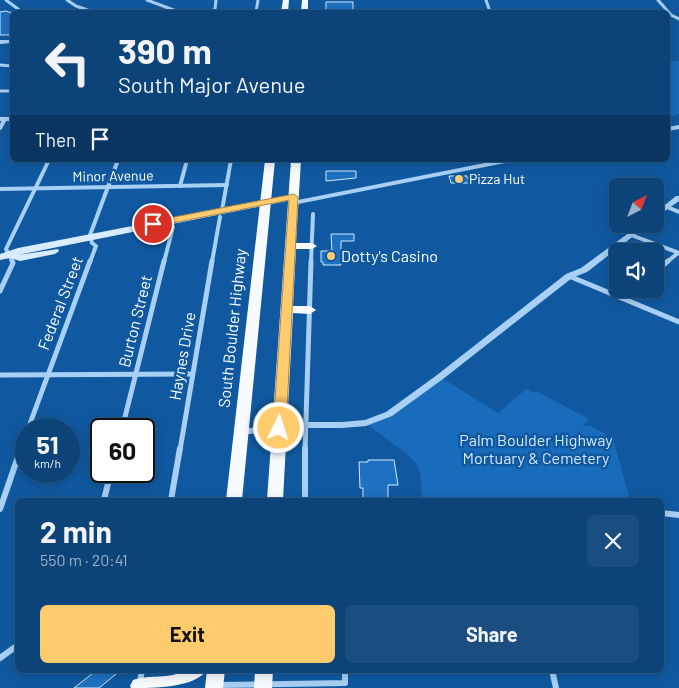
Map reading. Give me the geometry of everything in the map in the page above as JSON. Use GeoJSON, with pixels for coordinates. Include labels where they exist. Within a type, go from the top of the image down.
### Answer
{"type":"FeatureCollection","features":[{"type":"Feature","properties":{"kind":"main road","name":"South Boulder Highway"},"geometry":{"type":"LineString","coordinates":[[234,498],[270,162]]}},
{"type":"Feature","properties":{"kind":"main road"},"geometry":{"type":"LineString","coordinates":[[275,498],[296,162]]}},
{"type":"Feature","properties":{"kind":"main road"},"geometry":{"type":"LineString","coordinates":[[0,258],[10,256],[18,251],[92,240],[294,200]]}},
{"type":"Feature","properties":{"kind":"main road"},"geometry":{"type":"LineString","coordinates":[[291,246],[312,246]]}},
{"type":"Feature","properties":{"kind":"main road"},"geometry":{"type":"LineString","coordinates":[[287,309],[310,310]]}},
{"type":"Feature","properties":{"kind":"main road"},"geometry":{"type":"LineString","coordinates":[[140,681],[178,686],[195,673]]}},
{"type":"Feature","properties":{"kind":"street"},"geometry":{"type":"LineString","coordinates":[[6,0],[18,10]]}},
{"type":"Feature","properties":{"kind":"street"},"geometry":{"type":"LineString","coordinates":[[67,0],[87,10]]}},
{"type":"Feature","properties":{"kind":"street"},"geometry":{"type":"LineString","coordinates":[[148,0],[174,10]]}},
{"type":"Feature","properties":{"kind":"street"},"geometry":{"type":"LineString","coordinates":[[658,0],[667,10]]}},
{"type":"Feature","properties":{"kind":"street"},"geometry":{"type":"LineString","coordinates":[[0,119],[10,120]]}},
{"type":"Feature","properties":{"kind":"street"},"geometry":{"type":"LineString","coordinates":[[0,128],[5,119]]}},
{"type":"Feature","properties":{"kind":"street"},"geometry":{"type":"LineString","coordinates":[[0,291],[13,263],[6,249],[48,162]]}},
{"type":"Feature","properties":{"kind":"street","name":"Federal Street"},"geometry":{"type":"LineString","coordinates":[[32,418],[96,246],[92,240],[117,162]]}},
{"type":"Feature","properties":{"kind":"street"},"geometry":{"type":"LineString","coordinates":[[180,186],[186,162]]}},
{"type":"Feature","properties":{"kind":"street","name":"Haynes Drive"},"geometry":{"type":"LineString","coordinates":[[171,498],[231,162]]}},
{"type":"Feature","properties":{"kind":"street"},"geometry":{"type":"LineString","coordinates":[[434,172],[472,162]]}},
{"type":"Feature","properties":{"kind":"street"},"geometry":{"type":"LineString","coordinates":[[294,200],[489,162]]}},
{"type":"Feature","properties":{"kind":"street","name":"Minor Avenue"},"geometry":{"type":"LineString","coordinates":[[0,189],[227,185]]}},
{"type":"Feature","properties":{"kind":"street"},"geometry":{"type":"LineString","coordinates":[[664,210],[679,198]]}},
{"type":"Feature","properties":{"kind":"street"},"geometry":{"type":"LineString","coordinates":[[667,208],[679,212]]}},
{"type":"Feature","properties":{"kind":"street"},"geometry":{"type":"LineString","coordinates":[[305,498],[305,425],[313,214]]}},
{"type":"Feature","properties":{"kind":"street","name":"Burton Street"},"geometry":{"type":"LineString","coordinates":[[125,418],[171,224]]}},
{"type":"Feature","properties":{"kind":"street"},"geometry":{"type":"LineString","coordinates":[[241,432],[305,425],[342,426],[366,423],[389,414],[569,276],[584,270],[634,233]]}},
{"type":"Feature","properties":{"kind":"street"},"geometry":{"type":"LineString","coordinates":[[631,235],[678,253],[664,265]]}},
{"type":"Feature","properties":{"kind":"street"},"geometry":{"type":"LineString","coordinates":[[569,276],[679,322]]}},
{"type":"Feature","properties":{"kind":"street"},"geometry":{"type":"LineString","coordinates":[[0,375],[192,374]]}},
{"type":"Feature","properties":{"kind":"street"},"geometry":{"type":"LineString","coordinates":[[0,509],[15,466]]}},
{"type":"Feature","properties":{"kind":"street"},"geometry":{"type":"LineString","coordinates":[[104,498],[108,483]]}},
{"type":"Feature","properties":{"kind":"street"},"geometry":{"type":"LineString","coordinates":[[664,513],[679,514]]}},
{"type":"Feature","properties":{"kind":"street"},"geometry":{"type":"LineString","coordinates":[[0,658],[15,647]]}},
{"type":"Feature","properties":{"kind":"street"},"geometry":{"type":"LineString","coordinates":[[215,681],[345,683],[345,673]]}},
{"type":"Feature","properties":{"kind":"street"},"geometry":{"type":"LineString","coordinates":[[553,673],[556,688]]}},
{"type":"Feature","properties":{"kind":"green space"},"geometry":{"type":"Polygon","coordinates":[[[670,61],[679,61],[679,114],[670,116],[670,61]]]}},
{"type":"Feature","properties":{"kind":"green space","name":"Palm Boulder Highway Mortuary & Cemetery"},"geometry":{"type":"Polygon","coordinates":[[[440,377],[498,413],[526,389],[534,393],[536,391],[589,419],[582,426],[591,426],[614,442],[629,498],[422,498],[420,475],[415,462],[366,423],[389,414],[440,377]]]}},
{"type":"Feature","properties":{"kind":"building"},"geometry":{"type":"Polygon","coordinates":[[[326,2],[353,2],[353,10],[326,10],[326,2]]]}},
{"type":"Feature","properties":{"kind":"building"},"geometry":{"type":"Polygon","coordinates":[[[0,12],[10,12],[10,35],[0,35],[0,12]]]}},
{"type":"Feature","properties":{"kind":"building"},"geometry":{"type":"Polygon","coordinates":[[[326,171],[356,171],[356,178],[326,181],[326,171]]]}},
{"type":"Feature","properties":{"kind":"building","name":"Pizza Hut"},"geometry":{"type":"Polygon","coordinates":[[[449,176],[467,176],[469,183],[451,183],[449,176]]]}},
{"type":"Feature","properties":{"kind":"building"},"geometry":{"type":"Polygon","coordinates":[[[331,234],[354,234],[354,241],[341,241],[341,265],[323,265],[323,262],[321,262],[321,251],[332,251],[331,234]]]}},
{"type":"Feature","properties":{"kind":"building"},"geometry":{"type":"Polygon","coordinates":[[[368,460],[394,460],[398,485],[388,485],[388,498],[363,498],[363,488],[360,488],[359,462],[368,462],[368,460]]]}},
{"type":"Feature","properties":{"kind":"building"},"geometry":{"type":"Polygon","coordinates":[[[93,673],[117,673],[99,688],[74,688],[93,673]]]}},
{"type":"Feature","properties":{"kind":"place","name":"Pizza Hut"},"geometry":{"type":"Point","coordinates":[459,179]}},
{"type":"Feature","properties":{"kind":"place","name":"Dotty's Casino"},"geometry":{"type":"Point","coordinates":[331,256]}},
{"type":"Feature","properties":{"kind":"route"},"geometry":{"type":"LineString","coordinates":[[153,224],[294,197],[279,428]]}}]}
